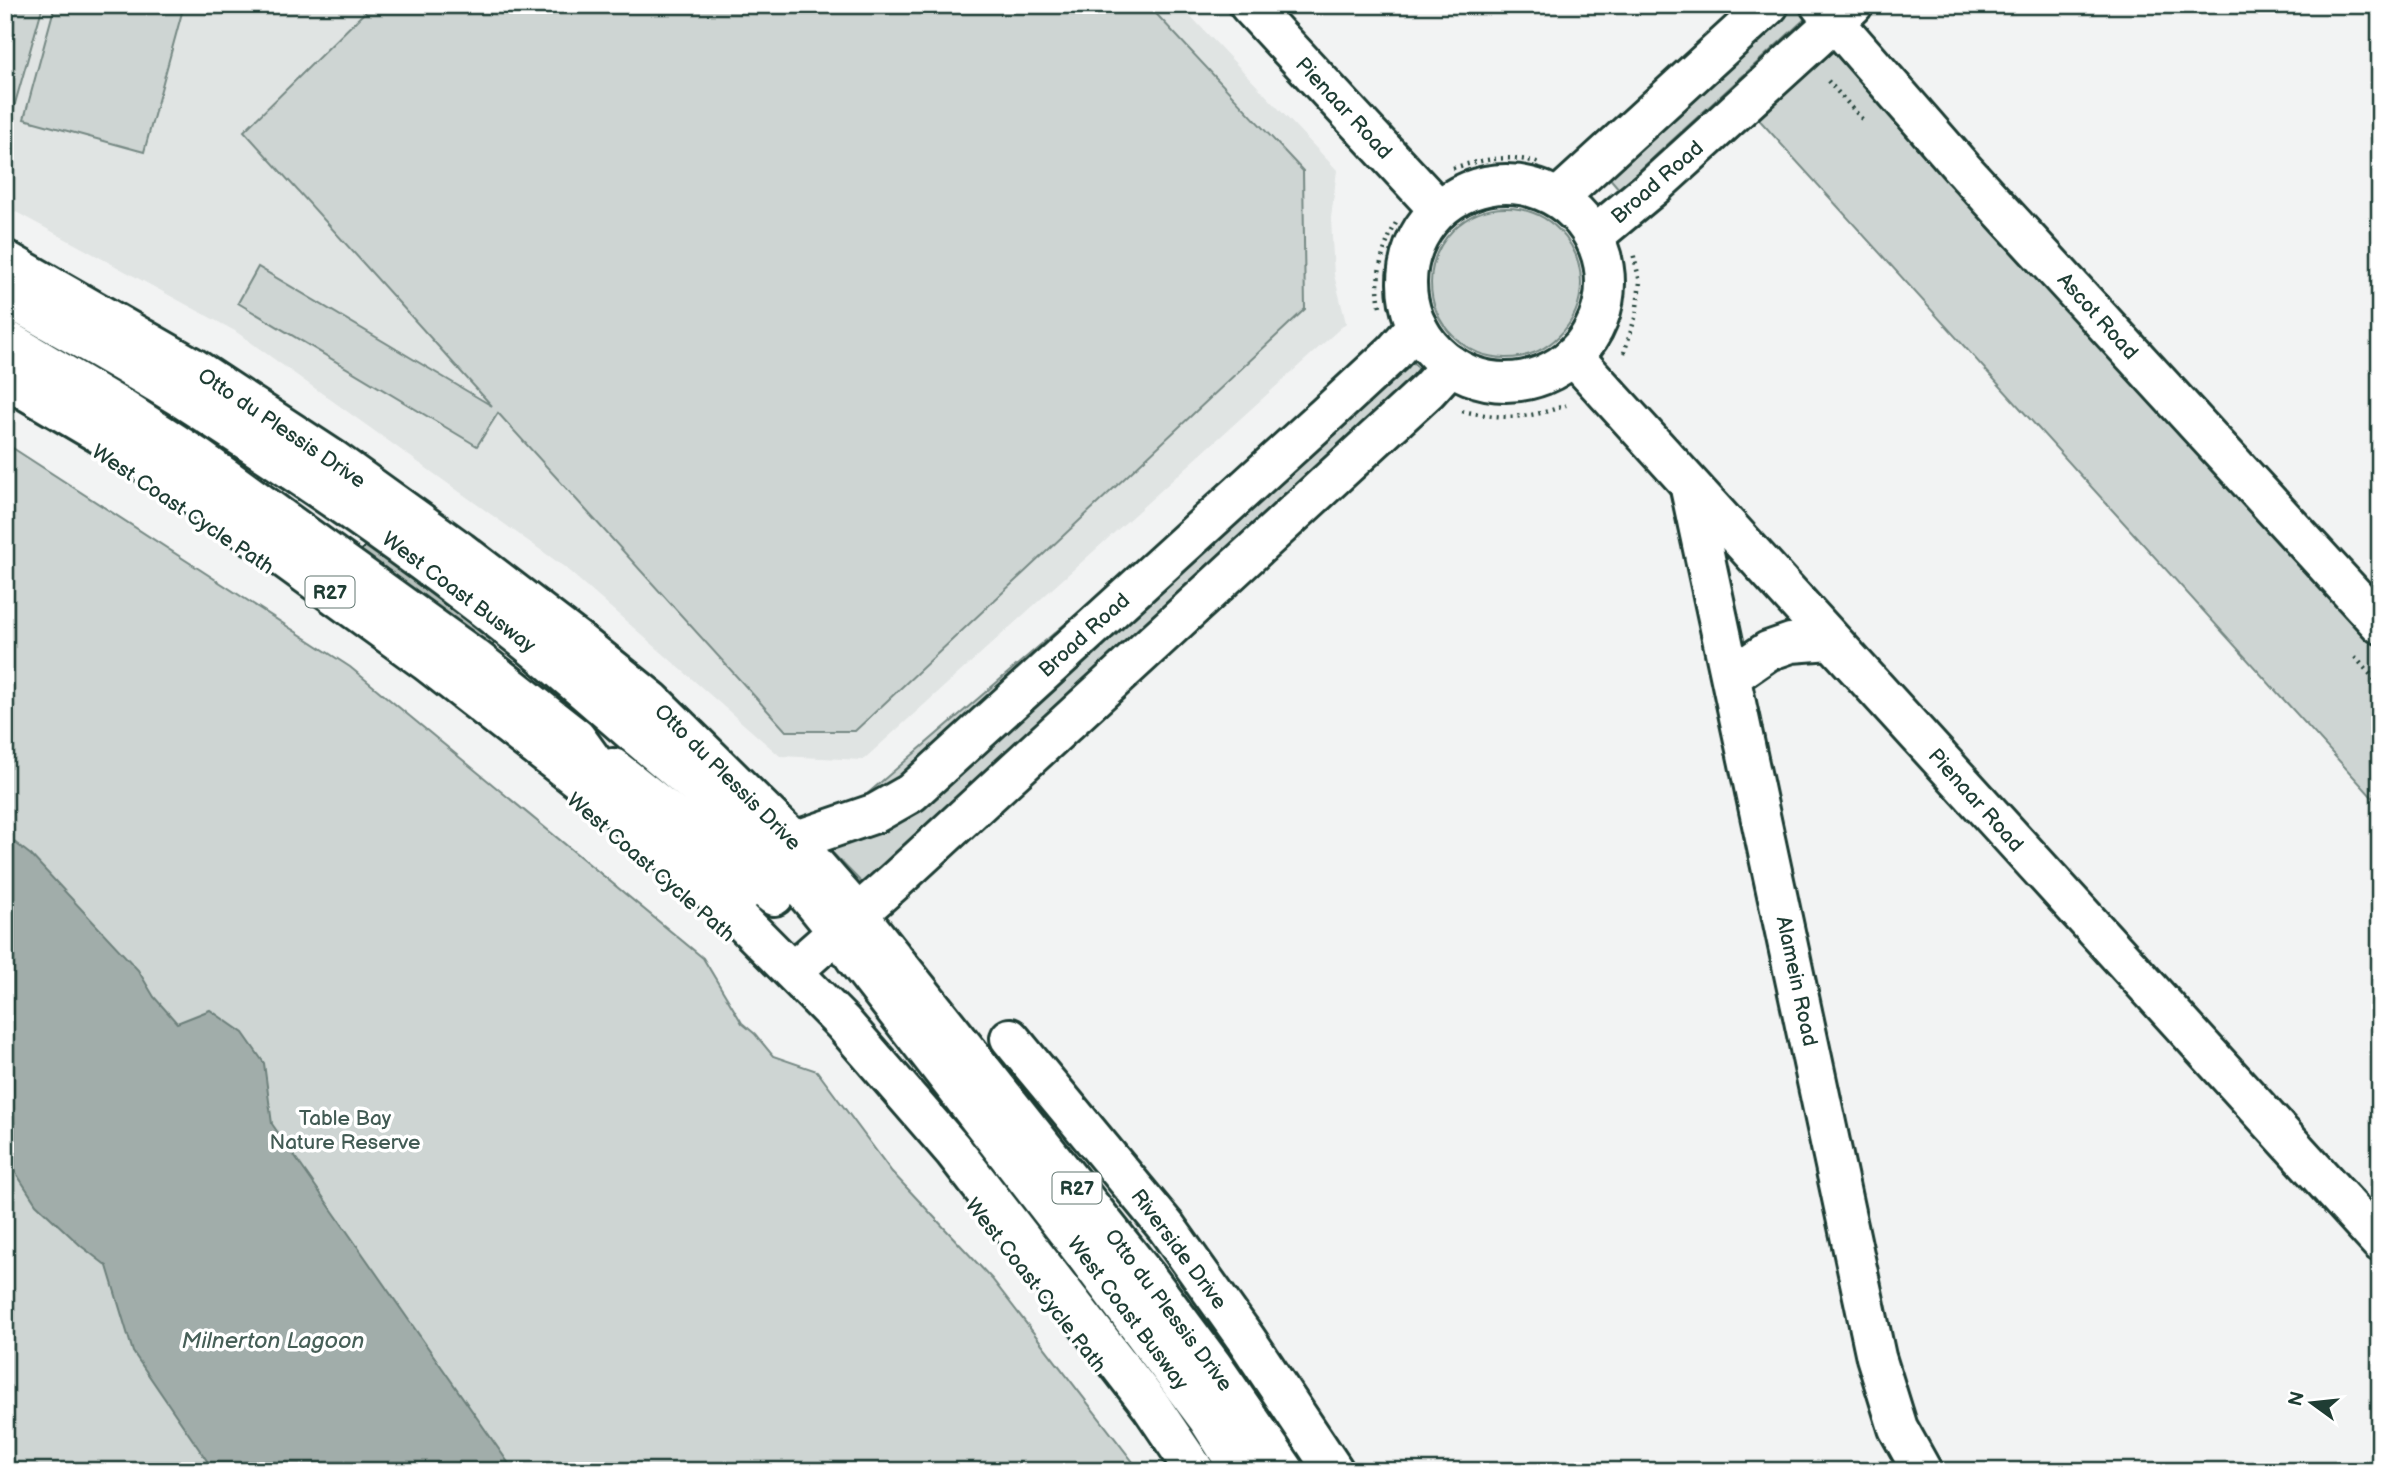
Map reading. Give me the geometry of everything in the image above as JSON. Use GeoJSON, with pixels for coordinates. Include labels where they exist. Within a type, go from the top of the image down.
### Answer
{"type":"FeatureCollection","features":[{"type":"Feature","properties":{"kind":"street","name":"Pienaar Road"},"geometry":{"type":"LineString","coordinates":[[1249,5],[1439,210]]}},
{"type":"Feature","properties":{"kind":"street"},"geometry":{"type":"LineString","coordinates":[[1594,236],[1577,213],[1558,198],[1769,5]]}},
{"type":"Feature","properties":{"kind":"street","name":"Broad Road"},"geometry":{"type":"LineString","coordinates":[[1558,198],[1531,186],[1491,184],[1465,193],[1439,210],[1424,228],[1409,265],[1408,292],[1417,326],[1426,342],[1451,365],[1482,379],[1509,382],[1548,373],[1581,349],[1596,326],[1604,300],[1605,273],[1594,236],[1663,178],[1836,11]]}},
{"type":"Feature","properties":{"kind":"street","name":"Ascot Road"},"geometry":{"type":"LineString","coordinates":[[1836,11],[1963,169],[2380,624]]}},
{"type":"Feature","properties":{"kind":"street","name":"Otto du Plessis Drive"},"geometry":{"type":"LineString","coordinates":[[5,260],[192,367],[335,461],[460,551],[652,701],[775,860],[1148,1279],[1212,1365],[1285,1471]]}},
{"type":"Feature","properties":{"kind":"street","name":"West Coast Busway"},"geometry":{"type":"LineString","coordinates":[[5,295],[178,396],[353,512],[446,580],[523,639],[678,771],[775,860],[845,936],[1208,1419],[1241,1471]]}},
{"type":"Feature","properties":{"kind":"street","name":"Broad Road"},"geometry":{"type":"LineString","coordinates":[[728,907],[775,860],[876,813],[911,793],[1326,415],[1393,353],[1417,326]]}},
{"type":"Feature","properties":{"kind":"street","name":"West Coast Busway"},"geometry":{"type":"LineString","coordinates":[[5,339],[198,458],[422,620],[576,738],[775,860]]}},
{"type":"Feature","properties":{"kind":"street","name":"Pienaar Road"},"geometry":{"type":"LineString","coordinates":[[1573,356],[2380,1242]]}},
{"type":"Feature","properties":{"kind":"street"},"geometry":{"type":"LineString","coordinates":[[793,971],[845,936],[1091,700],[1428,390],[1451,365]]}},
{"type":"Feature","properties":{"kind":"street","name":"R27"},"geometry":{"type":"LineString","coordinates":[[5,378],[112,441],[230,519],[436,669],[641,828],[728,907],[843,1023],[953,1150],[1143,1396],[1195,1471]]}},
{"type":"Feature","properties":{"kind":"street","name":"Alamein Road"},"geometry":{"type":"LineString","coordinates":[[1689,485],[1876,1357],[1898,1428],[1922,1471]]}},
{"type":"Feature","properties":{"kind":"street"},"geometry":{"type":"LineString","coordinates":[[1732,676],[1768,651],[1791,643],[1830,640]]}},
{"type":"Feature","properties":{"kind":"street"},"geometry":{"type":"LineString","coordinates":[[1059,659],[1091,700]]}},
{"type":"Feature","properties":{"kind":"street","name":"West Coast Busway"},"geometry":{"type":"LineString","coordinates":[[576,738],[641,828]]}},
{"type":"Feature","properties":{"kind":"street","name":"Riverside Drive"},"geometry":{"type":"LineString","coordinates":[[1010,1038],[1167,1228],[1246,1339],[1334,1471]]}},
{"type":"Feature","properties":{"kind":"shaded area"},"geometry":{"type":"Polygon","coordinates":[[[5,5],[1180,5],[1337,170],[1331,218],[1334,275],[1346,323],[863,760],[780,756],[563,566],[235,331],[5,206],[5,5]]]}},
{"type":"Feature","properties":{"kind":"green space"},"geometry":{"type":"Polygon","coordinates":[[[5,5],[43,5],[12,114],[5,112],[5,5]]]}},
{"type":"Feature","properties":{"kind":"green space"},"geometry":{"type":"Polygon","coordinates":[[[55,5],[184,5],[144,152],[24,119],[55,5]]]}},
{"type":"Feature","properties":{"kind":"green space"},"geometry":{"type":"Polygon","coordinates":[[[372,5],[1148,5],[1303,171],[1305,309],[855,731],[786,731],[498,413],[477,446],[238,303],[258,267],[492,406],[244,131],[372,5]]]}},
{"type":"Feature","properties":{"kind":"green space"},"geometry":{"type":"Polygon","coordinates":[[[1796,5],[1820,5],[1619,189],[1608,176],[1796,5]]]}},
{"type":"Feature","properties":{"kind":"green space"},"geometry":{"type":"Polygon","coordinates":[[[1834,22],[2380,624],[2380,806],[1745,104],[1834,22]]]}},
{"type":"Feature","properties":{"kind":"green space"},"geometry":{"type":"Polygon","coordinates":[[[1506,208],[1535,213],[1559,230],[1576,254],[1581,283],[1576,312],[1559,336],[1535,353],[1506,358],[1477,353],[1453,336],[1436,312],[1431,283],[1436,254],[1453,230],[1477,213],[1506,208]]]}},
{"type":"Feature","properties":{"kind":"green space"},"geometry":{"type":"Polygon","coordinates":[[[1394,341],[1420,370],[864,885],[817,837],[1394,341]]]}},
{"type":"Feature","properties":{"kind":"green space","name":"Table Bay Nature Reserve"},"geometry":{"type":"Polygon","coordinates":[[[5,443],[350,667],[703,958],[742,1023],[773,1056],[817,1071],[892,1172],[992,1279],[1140,1471],[5,1471],[5,443]]]}},
{"type":"Feature","properties":{"kind":"water","name":"Milnerton Lagoon"},"geometry":{"type":"Polygon","coordinates":[[[5,835],[31,855],[138,970],[154,997],[177,1023],[210,1010],[243,1033],[264,1063],[272,1124],[514,1471],[214,1471],[133,1352],[107,1266],[36,1204],[5,1156],[5,835]]]}},
{"type":"Feature","properties":{"kind":"building"},"geometry":{"type":"Polygon","coordinates":[[[369,540],[499,637],[488,651],[359,554],[369,540]]]}}]}
